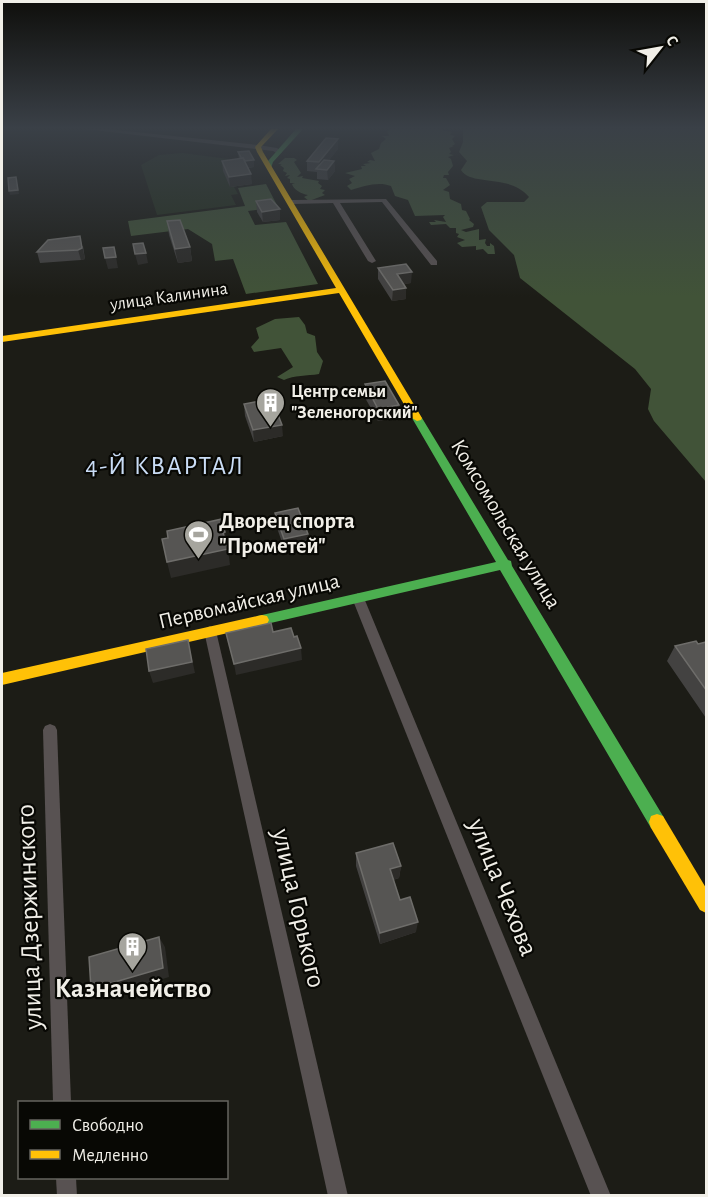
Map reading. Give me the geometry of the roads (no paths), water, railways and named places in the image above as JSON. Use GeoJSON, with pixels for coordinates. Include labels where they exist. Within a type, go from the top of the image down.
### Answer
{"type":"FeatureCollection","features":[{"type":"Feature","properties":{"kind":"street","name":"Комсомольская улица"},"geometry":{"type":"LineString","coordinates":[[281,185],[706,904]]}},
{"type":"Feature","properties":{"kind":"street"},"geometry":{"type":"LineString","coordinates":[[292,202],[384,200],[434,263]]}},
{"type":"Feature","properties":{"kind":"street"},"geometry":{"type":"LineString","coordinates":[[336,202],[372,261]]}},
{"type":"Feature","properties":{"kind":"street","name":"улица Калинина"},"geometry":{"type":"LineString","coordinates":[[2,339],[342,290]]}},
{"type":"Feature","properties":{"kind":"street","name":"Первомайская улица"},"geometry":{"type":"LineString","coordinates":[[2,679],[506,564]]}},
{"type":"Feature","properties":{"kind":"street","name":"улица Чехова"},"geometry":{"type":"LineString","coordinates":[[358,598],[601,1196]]}},
{"type":"Feature","properties":{"kind":"street","name":"улица Горького"},"geometry":{"type":"LineString","coordinates":[[210,632],[338,1196]]}},
{"type":"Feature","properties":{"kind":"street","name":"улица Дзержинского"},"geometry":{"type":"LineString","coordinates":[[50,730],[62,1101]]}},
{"type":"Feature","properties":{"kind":"street"},"geometry":{"type":"LineString","coordinates":[[66,1179],[67,1196]]}},
{"type":"Feature","properties":{"kind":"place","name":"Центр семьи \"Зеленогорский\""},"geometry":{"type":"Point","coordinates":[270,428]}},
{"type":"Feature","properties":{"kind":"place","name":"Дворец спорта \"Прометей\""},"geometry":{"type":"Point","coordinates":[198,560]}},
{"type":"Feature","properties":{"kind":"place","name":"Казначейство"},"geometry":{"type":"Point","coordinates":[133,972]}},
{"type":"Feature","properties":{"kind":"district","name":"4-Й КВАРТАЛ"},"geometry":{"type":"Point","coordinates":[165,466]}}]}
